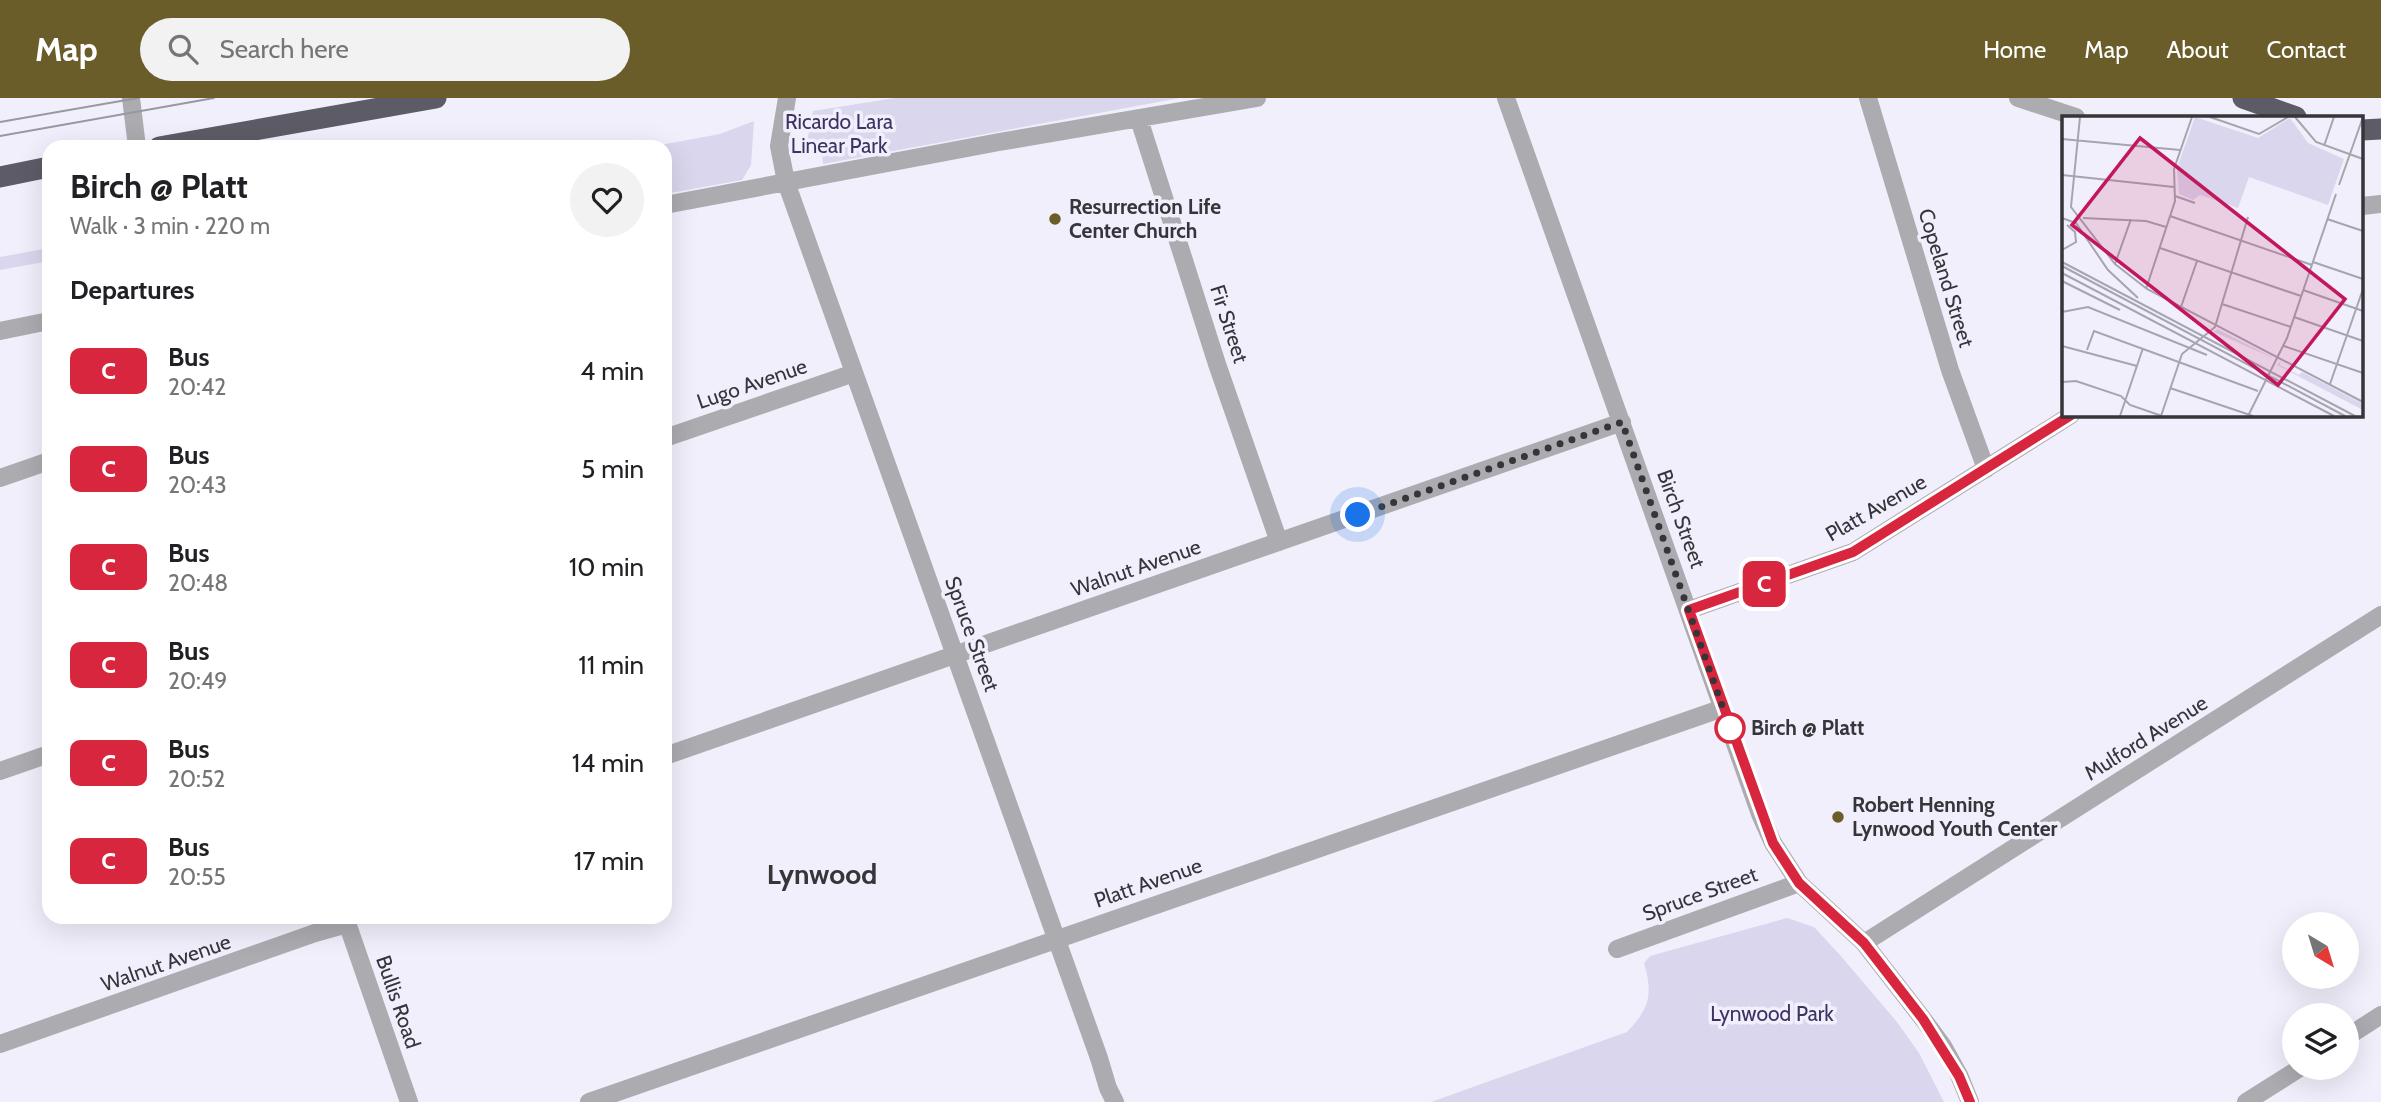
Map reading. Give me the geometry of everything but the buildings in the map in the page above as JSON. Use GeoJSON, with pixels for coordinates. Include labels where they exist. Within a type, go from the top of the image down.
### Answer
{"type":"FeatureCollection","features":[{"type":"Feature","properties":{"kind":"highway"},"geometry":{"type":"LineString","coordinates":[[198,140],[436,98]]}},
{"type":"Feature","properties":{"kind":"highway"},"geometry":{"type":"LineString","coordinates":[[2243,98],[2293,116]]}},
{"type":"Feature","properties":{"kind":"highway"},"geometry":{"type":"LineString","coordinates":[[0,177],[42,168]]}},
{"type":"Feature","properties":{"kind":"street"},"geometry":{"type":"LineString","coordinates":[[131,98],[136,140]]}},
{"type":"Feature","properties":{"kind":"street"},"geometry":{"type":"LineString","coordinates":[[786,182],[779,146],[788,98]]}},
{"type":"Feature","properties":{"kind":"street"},"geometry":{"type":"LineString","coordinates":[[672,204],[1257,98]]}},
{"type":"Feature","properties":{"kind":"street","name":"Birch Street"},"geometry":{"type":"LineString","coordinates":[[1506,98],[1773,843],[1799,883],[1864,943],[1943,1046],[1970,1102]]}},
{"type":"Feature","properties":{"kind":"street","name":"Copeland Street"},"geometry":{"type":"LineString","coordinates":[[1868,98],[1950,370],[1986,469]]}},
{"type":"Feature","properties":{"kind":"street"},"geometry":{"type":"LineString","coordinates":[[2018,98],[2073,116]]}},
{"type":"Feature","properties":{"kind":"street","name":"Fir Street"},"geometry":{"type":"LineString","coordinates":[[1139,119],[1217,364],[1279,542]]}},
{"type":"Feature","properties":{"kind":"street","name":"Spruce Street"},"geometry":{"type":"LineString","coordinates":[[786,182],[1115,1102]]}},
{"type":"Feature","properties":{"kind":"street"},"geometry":{"type":"LineString","coordinates":[[0,331],[42,322]]}},
{"type":"Feature","properties":{"kind":"street","name":"Lugo Avenue"},"geometry":{"type":"LineString","coordinates":[[672,437],[854,373]]}},
{"type":"Feature","properties":{"kind":"street","name":"Platt Avenue"},"geometry":{"type":"LineString","coordinates":[[1689,610],[1853,552],[2069,416]]}},
{"type":"Feature","properties":{"kind":"street","name":"Walnut Avenue"},"geometry":{"type":"LineString","coordinates":[[672,754],[1622,422]]}},
{"type":"Feature","properties":{"kind":"street"},"geometry":{"type":"LineString","coordinates":[[0,478],[42,463]]}},
{"type":"Feature","properties":{"kind":"street","name":"Mulford Avenue"},"geometry":{"type":"LineString","coordinates":[[1864,943],[2381,615]]}},
{"type":"Feature","properties":{"kind":"street","name":"Platt Avenue"},"geometry":{"type":"LineString","coordinates":[[589,1102],[1723,708]]}},
{"type":"Feature","properties":{"kind":"street"},"geometry":{"type":"LineString","coordinates":[[0,771],[42,756]]}},
{"type":"Feature","properties":{"kind":"street","name":"Spruce Street"},"geometry":{"type":"LineString","coordinates":[[1617,948],[1799,883]]}},
{"type":"Feature","properties":{"kind":"street","name":"Walnut Avenue"},"geometry":{"type":"LineString","coordinates":[[0,1044],[338,924]]}},
{"type":"Feature","properties":{"kind":"street","name":"Bullis Road"},"geometry":{"type":"LineString","coordinates":[[347,924],[408,1102]]}},
{"type":"Feature","properties":{"kind":"street"},"geometry":{"type":"LineString","coordinates":[[2359,1030],[2381,1016]]}},
{"type":"Feature","properties":{"kind":"street"},"geometry":{"type":"LineString","coordinates":[[2246,1102],[2282,1079]]}},
{"type":"Feature","properties":{"kind":"green space","name":"Ricardo Lara Linear Park"},"geometry":{"type":"Polygon","coordinates":[[[895,98],[1180,98],[823,164],[822,155],[807,142],[813,111],[895,98]]]}},
{"type":"Feature","properties":{"kind":"green space","name":"Ricardo Lara Linear Park"},"geometry":{"type":"Polygon","coordinates":[[[754,121],[751,165],[742,180],[672,193],[672,143],[720,134],[754,121]]]}},
{"type":"Feature","properties":{"kind":"green space"},"geometry":{"type":"Polygon","coordinates":[[[42,249],[42,262],[0,270],[0,257],[42,249]]]}},
{"type":"Feature","properties":{"kind":"green space","name":"Lynwood Park"},"geometry":{"type":"Polygon","coordinates":[[[1787,918],[1814,927],[1840,955],[1897,1022],[1919,1053],[1944,1102],[1431,1102],[1627,1032],[1641,1015],[1648,1000],[1644,963],[1650,956],[1787,918]]]}},
{"type":"Feature","properties":{"kind":"tram line"},"geometry":{"type":"LineString","coordinates":[[0,122],[138,98]]}},
{"type":"Feature","properties":{"kind":"tram line"},"geometry":{"type":"LineString","coordinates":[[0,136],[214,98]]}},
{"type":"Feature","properties":{"kind":"bus line","name":"C"},"geometry":{"type":"LineString","coordinates":[[1970,1102],[1943,1046],[1923,1019],[1864,943],[1799,883],[1773,843],[1760,814],[1689,610],[1853,552],[2069,416]]}},
{"type":"Feature","properties":{"kind":"place","name":"Resurrection Life Center Church"},"geometry":{"type":"Point","coordinates":[1055,219]}},
{"type":"Feature","properties":{"kind":"place","name":"Birch @ Platt"},"geometry":{"type":"Point","coordinates":[1730,728]}},
{"type":"Feature","properties":{"kind":"place","name":"Robert Henning Lynwood Youth Center"},"geometry":{"type":"Point","coordinates":[1838,817]}},
{"type":"Feature","properties":{"kind":"district","name":"Lynwood"},"geometry":{"type":"Point","coordinates":[822,874]}},
{"type":"Feature","properties":{"kind":"route"},"geometry":{"type":"LineString","coordinates":[[1358,515],[1622,422],[1730,728]]}}]}
